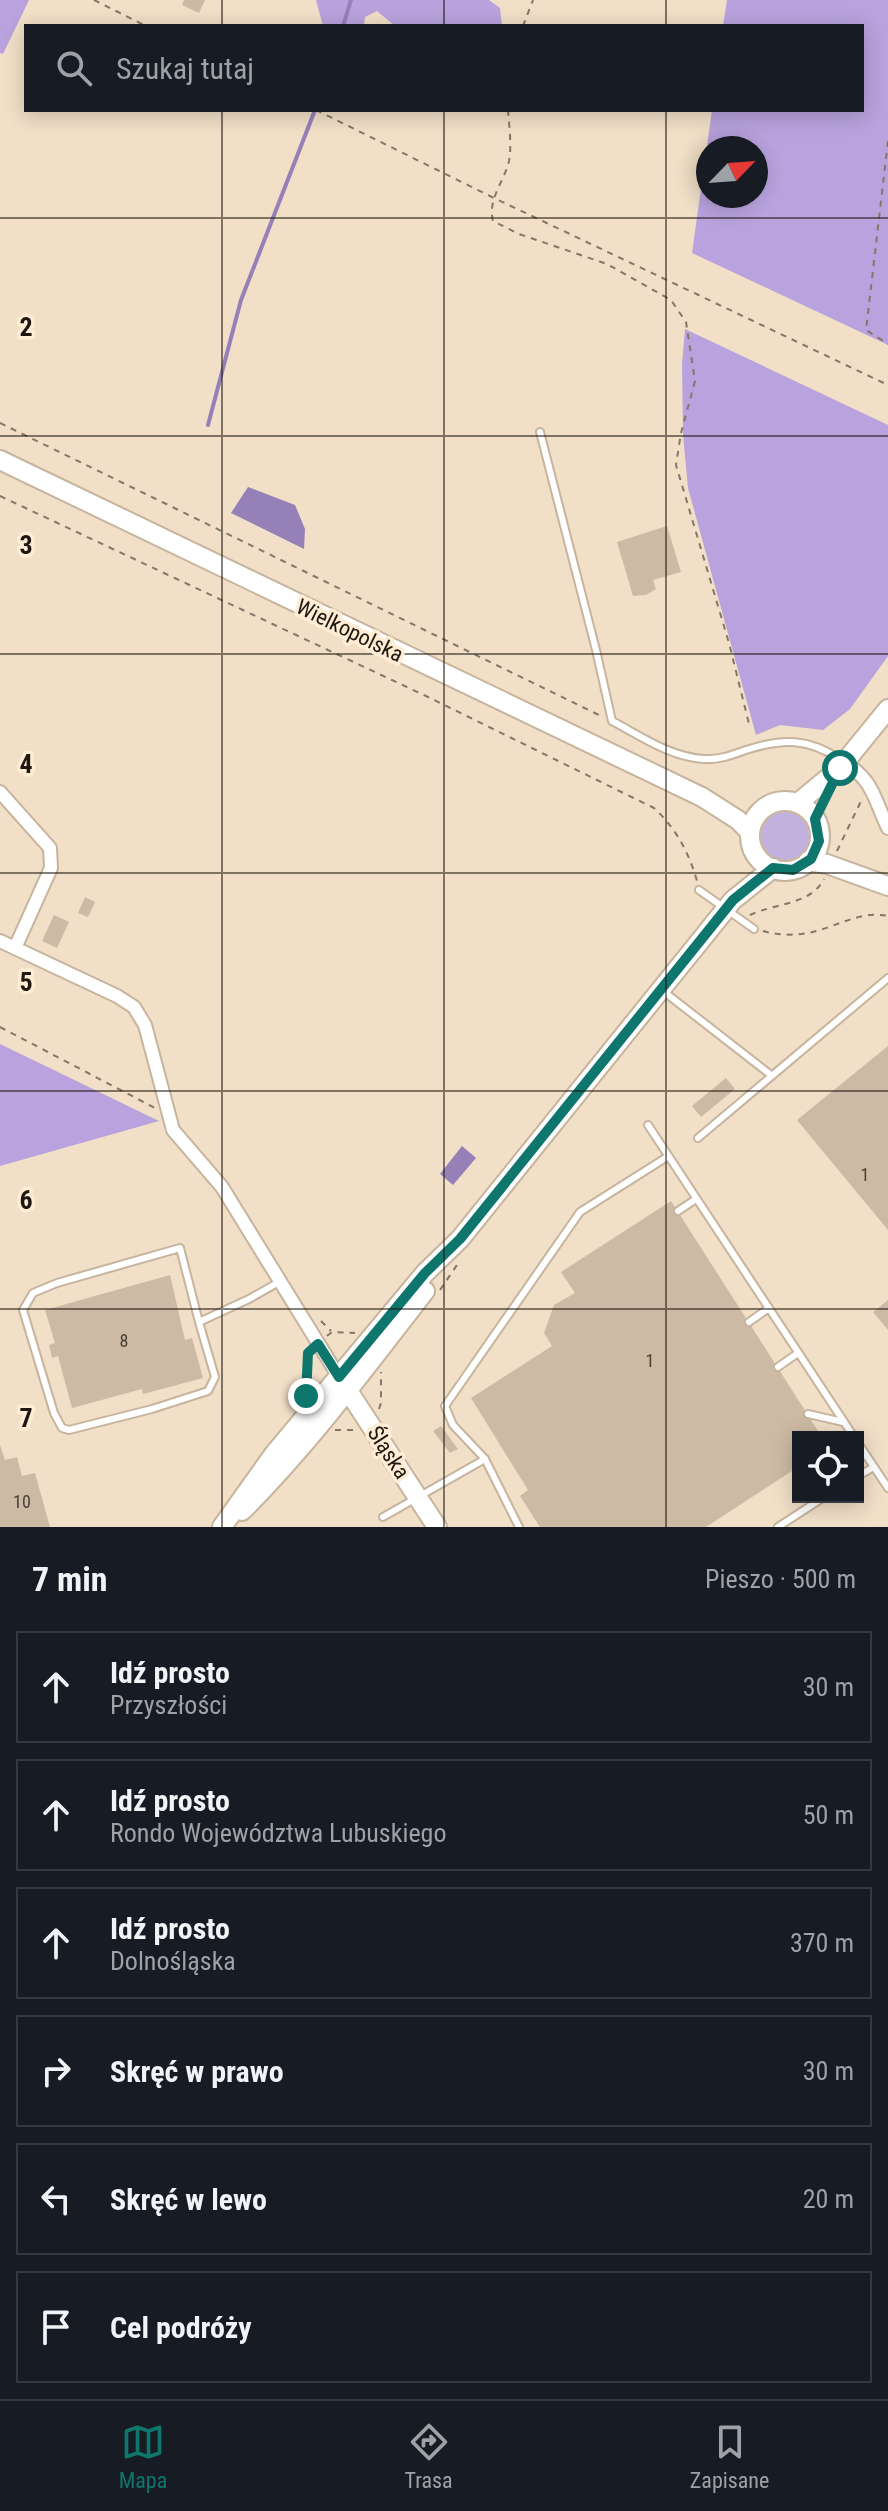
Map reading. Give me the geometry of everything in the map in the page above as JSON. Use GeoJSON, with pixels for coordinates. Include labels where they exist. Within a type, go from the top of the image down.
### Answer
{"type":"FeatureCollection","features":[{"type":"Feature","properties":{"kind":"main road","name":"Wielkopolska"},"geometry":{"type":"LineString","coordinates":[[0,460],[702,797],[738,820],[750,832]]}},
{"type":"Feature","properties":{"kind":"main road"},"geometry":{"type":"LineString","coordinates":[[798,803],[842,765],[888,709]]}},
{"type":"Feature","properties":{"kind":"main road"},"geometry":{"type":"LineString","coordinates":[[815,819],[842,765]]}},
{"type":"Feature","properties":{"kind":"main road","name":"Wielkopolska"},"geometry":{"type":"LineString","coordinates":[[702,797],[762,809]]}},
{"type":"Feature","properties":{"kind":"main road"},"geometry":{"type":"LineString","coordinates":[[819,839],[808,861],[793,870],[773,868],[755,855],[750,832],[753,821],[762,809],[777,801],[798,803],[815,819],[819,839],[833,859],[888,885]]}},
{"type":"Feature","properties":{"kind":"main road"},"geometry":{"type":"LineString","coordinates":[[729,905],[755,855]]}},
{"type":"Feature","properties":{"kind":"main road"},"geometry":{"type":"LineString","coordinates":[[808,861],[833,859]]}},
{"type":"Feature","properties":{"kind":"main road"},"geometry":{"type":"LineString","coordinates":[[224,1527],[274,1454],[343,1383],[425,1273],[463,1246],[660,989],[729,905],[773,868]]}},
{"type":"Feature","properties":{"kind":"main road","name":"Śląska"},"geometry":{"type":"LineString","coordinates":[[343,1383],[437,1527]]}},
{"type":"Feature","properties":{"kind":"street"},"geometry":{"type":"LineString","coordinates":[[842,765],[867,780],[888,828]]}},
{"type":"Feature","properties":{"kind":"street"},"geometry":{"type":"LineString","coordinates":[[0,792],[46,843],[52,854],[51,868],[15,948]]}},
{"type":"Feature","properties":{"kind":"street"},"geometry":{"type":"LineString","coordinates":[[0,941],[134,1007],[145,1025],[170,1123],[178,1138],[222,1187],[343,1383]]}},
{"type":"Feature","properties":{"kind":"lane"},"geometry":{"type":"LineString","coordinates":[[540,432],[612,721],[660,747],[694,758],[724,757],[765,744],[790,741],[817,747],[842,765]]}},
{"type":"Feature","properties":{"kind":"lane"},"geometry":{"type":"LineString","coordinates":[[699,890],[729,905],[744,923],[754,929]]}},
{"type":"Feature","properties":{"kind":"lane"},"geometry":{"type":"LineString","coordinates":[[698,1138],[888,978]]}},
{"type":"Feature","properties":{"kind":"lane"},"geometry":{"type":"LineString","coordinates":[[660,989],[771,1075]]}},
{"type":"Feature","properties":{"kind":"lane"},"geometry":{"type":"LineString","coordinates":[[648,1125],[850,1431]]}},
{"type":"Feature","properties":{"kind":"lane"},"geometry":{"type":"LineString","coordinates":[[519,1527],[485,1459],[453,1425],[445,1406],[580,1212],[667,1157]]}},
{"type":"Feature","properties":{"kind":"lane"},"geometry":{"type":"LineString","coordinates":[[678,1211],[696,1199]]}},
{"type":"Feature","properties":{"kind":"lane"},"geometry":{"type":"LineString","coordinates":[[180,1248],[199,1322],[215,1377],[208,1391],[69,1430],[62,1428],[54,1413],[23,1310],[33,1293],[57,1283],[180,1248]]}},
{"type":"Feature","properties":{"kind":"lane"},"geometry":{"type":"LineString","coordinates":[[199,1322],[279,1282]]}},
{"type":"Feature","properties":{"kind":"lane"},"geometry":{"type":"LineString","coordinates":[[749,1322],[769,1308]]}},
{"type":"Feature","properties":{"kind":"lane"},"geometry":{"type":"LineString","coordinates":[[778,1367],[798,1353]]}},
{"type":"Feature","properties":{"kind":"lane"},"geometry":{"type":"LineString","coordinates":[[808,1414],[844,1422]]}},
{"type":"Feature","properties":{"kind":"lane"},"geometry":{"type":"LineString","coordinates":[[864,1452],[888,1488]]}},
{"type":"Feature","properties":{"kind":"lane"},"geometry":{"type":"LineString","coordinates":[[383,1517],[485,1459]]}},
{"type":"Feature","properties":{"kind":"lane"},"geometry":{"type":"LineString","coordinates":[[864,1473],[874,1467]]}},
{"type":"Feature","properties":{"kind":"lane"},"geometry":{"type":"LineString","coordinates":[[778,1527],[815,1503]]}},
{"type":"Feature","properties":{"kind":"path"},"geometry":{"type":"LineString","coordinates":[[94,0],[142,24]]}},
{"type":"Feature","properties":{"kind":"path"},"geometry":{"type":"LineString","coordinates":[[524,24],[533,0]]}},
{"type":"Feature","properties":{"kind":"path"},"geometry":{"type":"LineString","coordinates":[[320,112],[888,385]]}},
{"type":"Feature","properties":{"kind":"path"},"geometry":{"type":"LineString","coordinates":[[508,112],[509,161],[494,198],[493,221],[519,234],[607,264],[671,300],[686,322],[695,381],[676,465],[729,643],[750,728]]}},
{"type":"Feature","properties":{"kind":"path"},"geometry":{"type":"LineString","coordinates":[[888,141],[866,330],[888,344]]}},
{"type":"Feature","properties":{"kind":"path"},"geometry":{"type":"LineString","coordinates":[[0,423],[612,721]]}},
{"type":"Feature","properties":{"kind":"path"},"geometry":{"type":"LineString","coordinates":[[0,496],[480,722],[654,808],[670,822],[680,839],[692,864],[699,890]]}},
{"type":"Feature","properties":{"kind":"path"},"geometry":{"type":"LineString","coordinates":[[744,923],[746,918],[761,910],[806,897],[821,885],[861,800],[874,791]]}},
{"type":"Feature","properties":{"kind":"path"},"geometry":{"type":"LineString","coordinates":[[754,929],[779,935],[802,934],[862,915],[888,916]]}},
{"type":"Feature","properties":{"kind":"path"},"geometry":{"type":"LineString","coordinates":[[0,1027],[150,1103],[170,1123]]}},
{"type":"Feature","properties":{"kind":"path"},"geometry":{"type":"LineString","coordinates":[[437,1295],[463,1246]]}},
{"type":"Feature","properties":{"kind":"path"},"geometry":{"type":"LineString","coordinates":[[321,1321],[332,1332],[349,1334]]}},
{"type":"Feature","properties":{"kind":"path"},"geometry":{"type":"LineString","coordinates":[[306,1396],[308,1353],[332,1332]]}},
{"type":"Feature","properties":{"kind":"path"},"geometry":{"type":"LineString","coordinates":[[376,1414],[381,1403],[381,1368]]}},
{"type":"Feature","properties":{"kind":"shaded area"},"geometry":{"type":"Polygon","coordinates":[[[0,0],[29,0],[3,54],[0,53],[0,0]]]}},
{"type":"Feature","properties":{"kind":"shaded area"},"geometry":{"type":"Polygon","coordinates":[[[316,0],[489,0],[500,8],[502,24],[393,24],[377,11],[365,17],[364,24],[322,24],[316,0]]]}},
{"type":"Feature","properties":{"kind":"shaded area"},"geometry":{"type":"Polygon","coordinates":[[[727,0],[888,0],[888,345],[692,253],[698,208],[768,208],[768,136],[708,136],[712,112],[864,112],[864,24],[723,24],[727,0]]]}},
{"type":"Feature","properties":{"kind":"shaded area"},"geometry":{"type":"Polygon","coordinates":[[[685,329],[888,425],[888,656],[850,709],[823,730],[780,725],[756,735],[688,488],[683,435],[685,329]]]}},
{"type":"Feature","properties":{"kind":"shaded area"},"geometry":{"type":"Polygon","coordinates":[[[248,487],[295,505],[305,529],[304,549],[231,513],[248,487]]]}},
{"type":"Feature","properties":{"kind":"shaded area"},"geometry":{"type":"Polygon","coordinates":[[[785,812],[802,819],[809,836],[802,853],[785,860],[768,853],[761,836],[768,819],[785,812]]]}},
{"type":"Feature","properties":{"kind":"shaded area"},"geometry":{"type":"Polygon","coordinates":[[[0,1044],[159,1121],[0,1166],[0,1044]]]}},
{"type":"Feature","properties":{"kind":"shaded area"},"geometry":{"type":"Polygon","coordinates":[[[462,1146],[476,1158],[453,1185],[440,1174],[462,1146]]]}},
{"type":"Feature","properties":{"kind":"building"},"geometry":{"type":"Polygon","coordinates":[[[184,0],[205,0],[199,13],[182,5],[184,0]]]}},
{"type":"Feature","properties":{"kind":"building"},"geometry":{"type":"Polygon","coordinates":[[[667,526],[681,572],[653,580],[656,589],[646,595],[633,596],[617,542],[667,526]]]}},
{"type":"Feature","properties":{"kind":"building"},"geometry":{"type":"Polygon","coordinates":[[[85,897],[95,902],[88,917],[78,913],[85,897]]]}},
{"type":"Feature","properties":{"kind":"building"},"geometry":{"type":"Polygon","coordinates":[[[54,915],[69,922],[57,948],[42,941],[54,915]]]}},
{"type":"Feature","properties":{"kind":"building"},"geometry":{"type":"Polygon","coordinates":[[[888,1046],[888,1230],[797,1120],[888,1046]]]}},
{"type":"Feature","properties":{"kind":"building"},"geometry":{"type":"Polygon","coordinates":[[[726,1078],[735,1089],[701,1117],[692,1106],[726,1078]]]}},
{"type":"Feature","properties":{"kind":"building"},"geometry":{"type":"Polygon","coordinates":[[[671,1201],[818,1431],[792,1431],[792,1471],[706,1527],[540,1527],[520,1496],[528,1490],[471,1398],[552,1346],[544,1333],[554,1305],[575,1293],[561,1272],[671,1201]]]}},
{"type":"Feature","properties":{"kind":"building"},"geometry":{"type":"Polygon","coordinates":[[[170,1275],[185,1340],[192,1338],[203,1378],[143,1394],[142,1389],[72,1408],[58,1356],[52,1358],[49,1345],[55,1343],[45,1310],[170,1275]]]}},
{"type":"Feature","properties":{"kind":"building"},"geometry":{"type":"Polygon","coordinates":[[[888,1300],[888,1330],[873,1312],[888,1300]]]}},
{"type":"Feature","properties":{"kind":"building"},"geometry":{"type":"Polygon","coordinates":[[[441,1426],[458,1449],[450,1453],[433,1431],[441,1426]]]}},
{"type":"Feature","properties":{"kind":"building"},"geometry":{"type":"Polygon","coordinates":[[[0,1445],[5,1460],[17,1457],[22,1476],[35,1473],[50,1527],[0,1527],[0,1445]]]}},
{"type":"Feature","properties":{"kind":"waterway"},"geometry":{"type":"LineString","coordinates":[[344,24],[351,0]]}},
{"type":"Feature","properties":{"kind":"waterway"},"geometry":{"type":"LineString","coordinates":[[208,425],[241,300],[314,112]]}},
{"type":"Feature","properties":{"kind":"route"},"geometry":{"type":"LineString","coordinates":[[306,1396],[308,1353],[318,1344],[339,1377],[425,1273],[460,1239],[733,900],[773,868],[793,870],[811,859],[820,832],[815,819],[840,768]]}}]}
